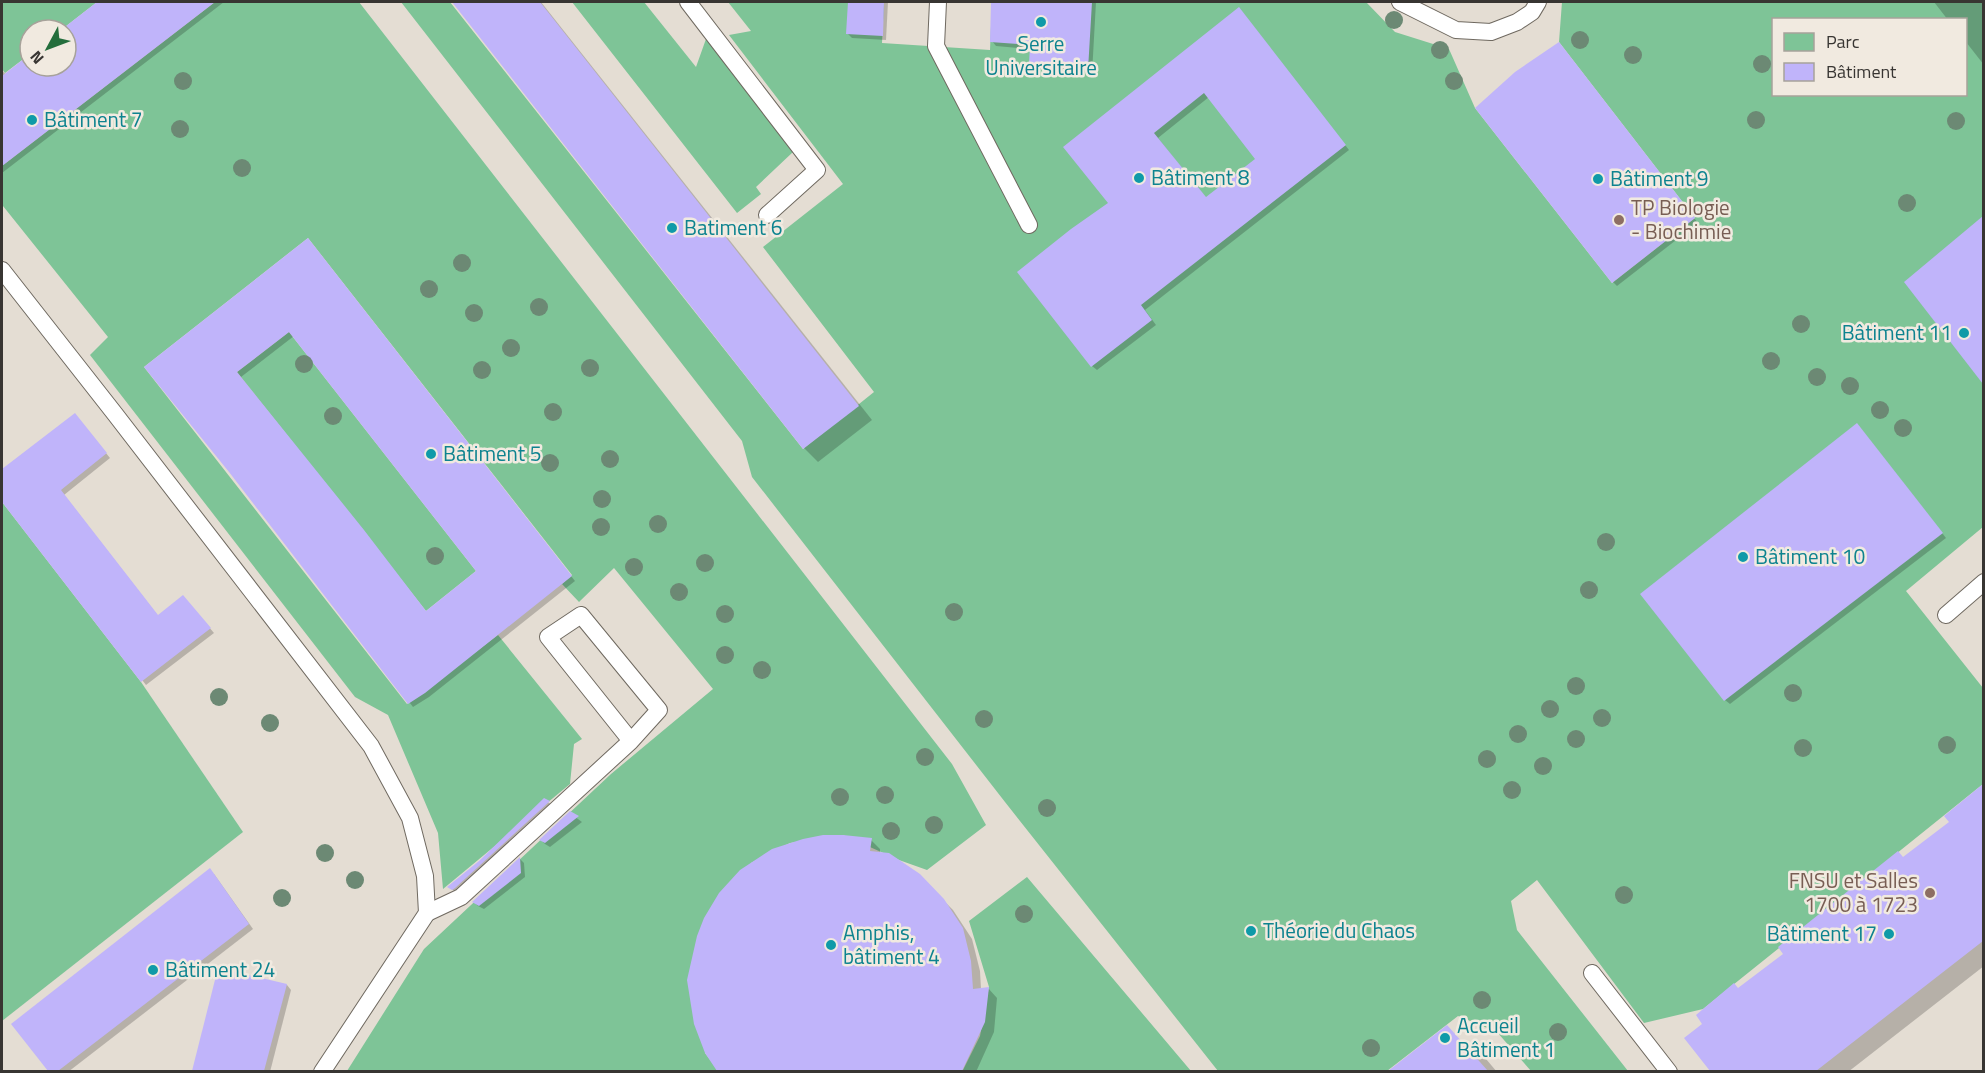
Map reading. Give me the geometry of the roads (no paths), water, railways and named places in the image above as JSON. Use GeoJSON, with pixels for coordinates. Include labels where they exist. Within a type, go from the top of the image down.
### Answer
{"type":"FeatureCollection","features":[{"type":"Feature","properties":{"kind":"lane"},"geometry":{"type":"LineString","coordinates":[[688,2],[817,170],[767,215]]}},
{"type":"Feature","properties":{"kind":"lane"},"geometry":{"type":"LineString","coordinates":[[938,2],[936,46],[1029,225]]}},
{"type":"Feature","properties":{"kind":"lane"},"geometry":{"type":"LineString","coordinates":[[1400,2],[1456,30],[1491,32],[1517,22],[1532,12],[1538,2]]}},
{"type":"Feature","properties":{"kind":"lane"},"geometry":{"type":"LineString","coordinates":[[2,270],[371,747],[410,818],[425,876],[427,913]]}},
{"type":"Feature","properties":{"kind":"lane"},"geometry":{"type":"LineString","coordinates":[[1946,615],[1983,582]]}},
{"type":"Feature","properties":{"kind":"lane"},"geometry":{"type":"LineString","coordinates":[[322,1071],[427,913],[461,897],[631,741],[659,710],[581,615],[548,637],[631,741]]}},
{"type":"Feature","properties":{"kind":"lane"},"geometry":{"type":"LineString","coordinates":[[1592,973],[1669,1071]]}},
{"type":"Feature","properties":{"kind":"place","name":"Serre Universitaire"},"geometry":{"type":"Point","coordinates":[1041,22]}},
{"type":"Feature","properties":{"kind":"place","name":"Bâtiment 7"},"geometry":{"type":"Point","coordinates":[32,120]}},
{"type":"Feature","properties":{"kind":"place","name":"Bâtiment 8"},"geometry":{"type":"Point","coordinates":[1139,178]}},
{"type":"Feature","properties":{"kind":"place","name":"Bâtiment 9"},"geometry":{"type":"Point","coordinates":[1598,179]}},
{"type":"Feature","properties":{"kind":"place","name":"TP Biologie - Biochimie"},"geometry":{"type":"Point","coordinates":[1619,220]}},
{"type":"Feature","properties":{"kind":"place","name":"Batiment 6"},"geometry":{"type":"Point","coordinates":[672,228]}},
{"type":"Feature","properties":{"kind":"place","name":"Bâtiment 11"},"geometry":{"type":"Point","coordinates":[1964,333]}},
{"type":"Feature","properties":{"kind":"place","name":"Bâtiment 5"},"geometry":{"type":"Point","coordinates":[431,454]}},
{"type":"Feature","properties":{"kind":"place","name":"Bâtiment 10"},"geometry":{"type":"Point","coordinates":[1743,557]}},
{"type":"Feature","properties":{"kind":"place","name":"FNSU et Salles 1700 à 1723"},"geometry":{"type":"Point","coordinates":[1930,893]}},
{"type":"Feature","properties":{"kind":"place","name":"Théorie du Chaos"},"geometry":{"type":"Point","coordinates":[1251,931]}},
{"type":"Feature","properties":{"kind":"place","name":"Bâtiment 17"},"geometry":{"type":"Point","coordinates":[1889,934]}},
{"type":"Feature","properties":{"kind":"place","name":"Amphis, bâtiment 4"},"geometry":{"type":"Point","coordinates":[831,945]}},
{"type":"Feature","properties":{"kind":"place","name":"Bâtiment 24"},"geometry":{"type":"Point","coordinates":[153,970]}},
{"type":"Feature","properties":{"kind":"place","name":"Accueil Bâtiment 1"},"geometry":{"type":"Point","coordinates":[1445,1038]}}]}
